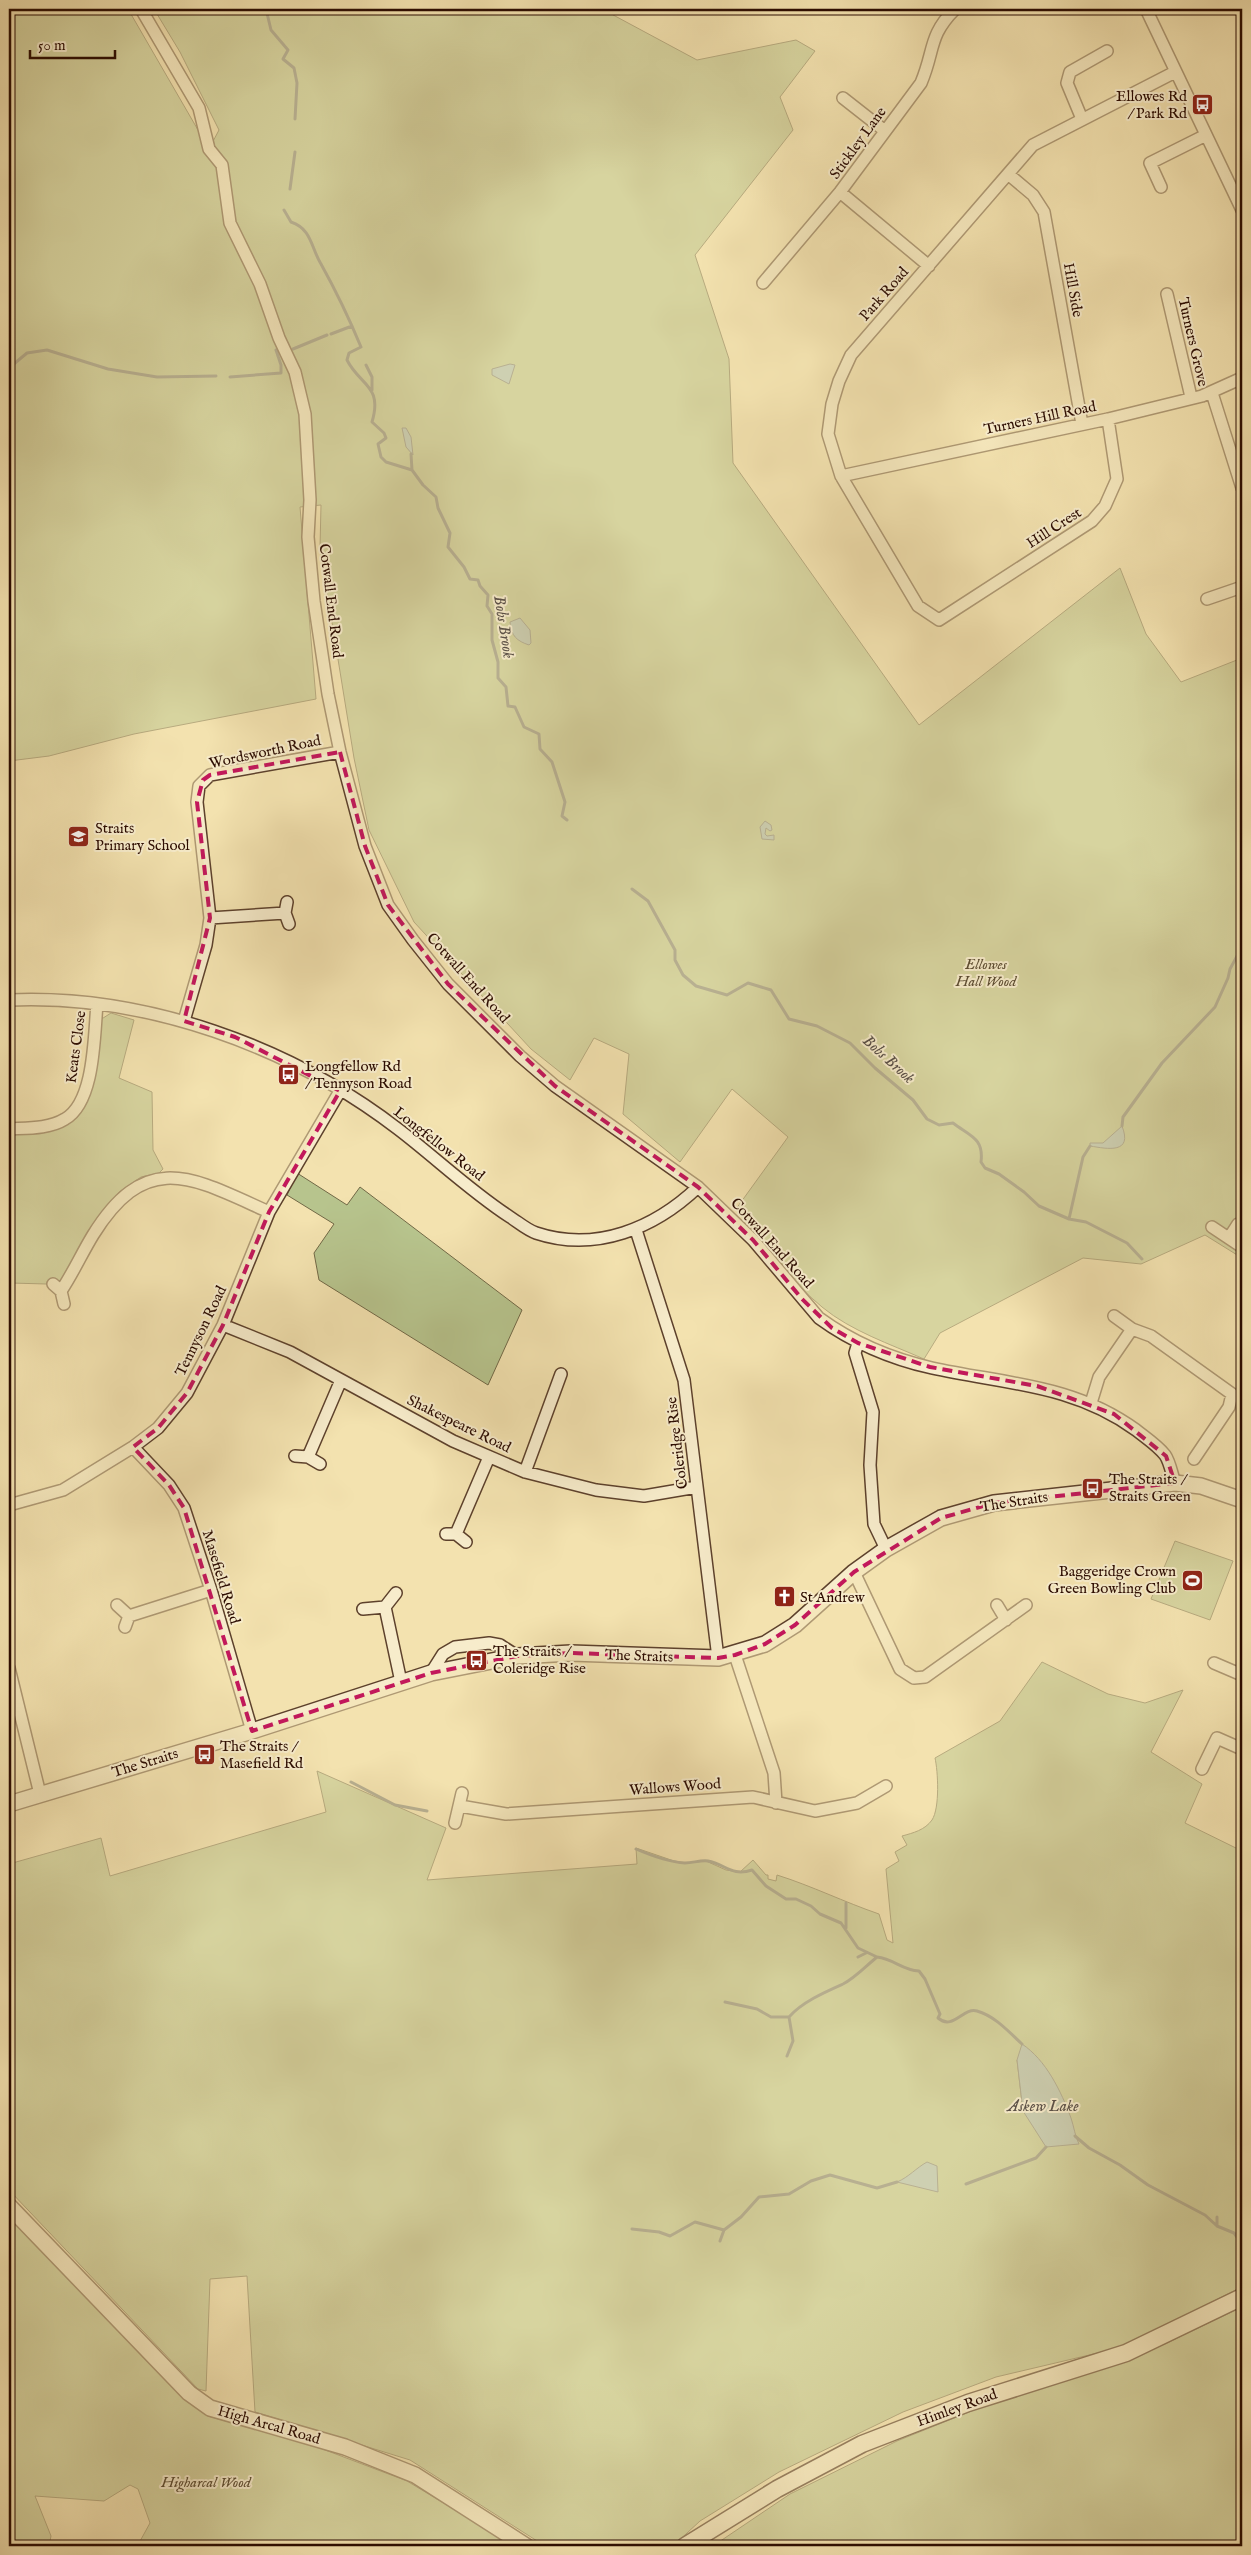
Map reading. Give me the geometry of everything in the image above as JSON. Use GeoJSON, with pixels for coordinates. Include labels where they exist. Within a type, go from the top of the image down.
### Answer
{"type":"FeatureCollection","features":[{"type":"Feature","properties":{"kind":"main road","name":"Himley Road"},"geometry":{"type":"LineString","coordinates":[[685,2546],[748,2506],[862,2444],[968,2402],[1126,2353],[1242,2297]]}},
{"type":"Feature","properties":{"kind":"street","name":"Cotwall End Road"},"geometry":{"type":"LineString","coordinates":[[141,9],[199,108],[209,149],[222,165],[230,223],[260,284],[295,372],[305,414],[310,500],[308,537],[314,601],[340,752],[365,846],[388,905],[448,984],[520,1056],[555,1086],[679,1171],[698,1187],[753,1240],[819,1318],[858,1343],[930,1367],[1037,1386],[1091,1404],[1114,1414],[1153,1443],[1166,1456],[1176,1483]]}},
{"type":"Feature","properties":{"kind":"street","name":"Stickley Lane"},"geometry":{"type":"LineString","coordinates":[[763,283],[840,192],[921,83],[933,38],[942,22],[955,9]]}},
{"type":"Feature","properties":{"kind":"street"},"geometry":{"type":"LineString","coordinates":[[1146,9],[1242,210]]}},
{"type":"Feature","properties":{"kind":"street"},"geometry":{"type":"LineString","coordinates":[[1082,119],[1067,83],[1070,72],[1107,51]]}},
{"type":"Feature","properties":{"kind":"street","name":"Park Road"},"geometry":{"type":"LineString","coordinates":[[939,620],[918,606],[841,476],[828,434],[832,404],[839,381],[851,355],[1033,145],[1175,72]]}},
{"type":"Feature","properties":{"kind":"street"},"geometry":{"type":"LineString","coordinates":[[842,98],[885,131]]}},
{"type":"Feature","properties":{"kind":"street"},"geometry":{"type":"LineString","coordinates":[[1161,187],[1150,163],[1206,135]]}},
{"type":"Feature","properties":{"kind":"street","name":"Hill Side"},"geometry":{"type":"LineString","coordinates":[[1008,174],[1033,196],[1044,212],[1082,424]]}},
{"type":"Feature","properties":{"kind":"street"},"geometry":{"type":"LineString","coordinates":[[840,192],[929,266]]}},
{"type":"Feature","properties":{"kind":"street","name":"Turners Grove"},"geometry":{"type":"LineString","coordinates":[[1167,294],[1191,397]]}},
{"type":"Feature","properties":{"kind":"street","name":"Turners Hill Road"},"geometry":{"type":"LineString","coordinates":[[841,476],[1108,419],[1212,393],[1242,378]]}},
{"type":"Feature","properties":{"kind":"street"},"geometry":{"type":"LineString","coordinates":[[1212,393],[1242,488]]}},
{"type":"Feature","properties":{"kind":"street","name":"Hill Crest"},"geometry":{"type":"LineString","coordinates":[[939,620],[1092,521],[1105,506],[1117,479],[1108,419]]}},
{"type":"Feature","properties":{"kind":"street"},"geometry":{"type":"LineString","coordinates":[[1207,599],[1242,587]]}},
{"type":"Feature","properties":{"kind":"street","name":"Wordsworth Road"},"geometry":{"type":"LineString","coordinates":[[184,1021],[206,945],[210,918],[197,802],[199,786],[210,776],[340,752]]}},
{"type":"Feature","properties":{"kind":"street"},"geometry":{"type":"LineString","coordinates":[[210,918],[287,913]]}},
{"type":"Feature","properties":{"kind":"street","name":"Longfellow Road"},"geometry":{"type":"LineString","coordinates":[[9,1000],[46,999],[97,1004],[184,1021],[235,1037],[340,1090],[396,1128],[484,1199],[535,1233],[574,1241],[636,1230],[673,1210],[698,1187]]}},
{"type":"Feature","properties":{"kind":"street","name":"Keats Close"},"geometry":{"type":"LineString","coordinates":[[9,1129],[57,1123],[70,1116],[79,1105],[88,1085],[97,1004]]}},
{"type":"Feature","properties":{"kind":"street","name":"Tennyson Road"},"geometry":{"type":"LineString","coordinates":[[9,1505],[63,1490],[133,1447],[158,1428],[187,1393],[223,1324],[269,1212],[340,1090]]}},
{"type":"Feature","properties":{"kind":"street"},"geometry":{"type":"LineString","coordinates":[[64,1304],[57,1288],[121,1196],[147,1182],[169,1177],[188,1179],[203,1183],[269,1212]]}},
{"type":"Feature","properties":{"kind":"street"},"geometry":{"type":"LineString","coordinates":[[1229,1238],[1238,1224]]}},
{"type":"Feature","properties":{"kind":"street"},"geometry":{"type":"LineString","coordinates":[[1212,1227],[1242,1248]]}},
{"type":"Feature","properties":{"kind":"street","name":"Coleridge Rise"},"geometry":{"type":"LineString","coordinates":[[636,1230],[684,1380],[718,1658]]}},
{"type":"Feature","properties":{"kind":"street"},"geometry":{"type":"LineString","coordinates":[[1114,1316],[1132,1328],[1151,1336],[1232,1394],[1229,1407],[1194,1459]]}},
{"type":"Feature","properties":{"kind":"street","name":"Shakespeare Road"},"geometry":{"type":"LineString","coordinates":[[223,1324],[290,1352],[453,1441],[525,1472],[596,1490],[644,1496],[697,1487]]}},
{"type":"Feature","properties":{"kind":"street"},"geometry":{"type":"LineString","coordinates":[[1091,1404],[1099,1377],[1132,1328]]}},
{"type":"Feature","properties":{"kind":"street"},"geometry":{"type":"LineString","coordinates":[[858,1343],[855,1353],[873,1412],[870,1465],[874,1524],[886,1549]]}},
{"type":"Feature","properties":{"kind":"street"},"geometry":{"type":"LineString","coordinates":[[525,1472],[561,1374]]}},
{"type":"Feature","properties":{"kind":"street"},"geometry":{"type":"LineString","coordinates":[[308,1457],[341,1380]]}},
{"type":"Feature","properties":{"kind":"street","name":"Masefield Road"},"geometry":{"type":"LineString","coordinates":[[133,1447],[178,1498],[211,1590],[252,1732]]}},
{"type":"Feature","properties":{"kind":"street"},"geometry":{"type":"LineString","coordinates":[[295,1456],[308,1457],[320,1464]]}},
{"type":"Feature","properties":{"kind":"street"},"geometry":{"type":"LineString","coordinates":[[466,1542],[451,1534],[488,1456]]}},
{"type":"Feature","properties":{"kind":"street","name":"The Straits"},"geometry":{"type":"LineString","coordinates":[[9,1804],[252,1732],[431,1673],[517,1656],[572,1653],[718,1658],[735,1655],[765,1644],[796,1625],[854,1572],[886,1549],[941,1518],[994,1503],[1176,1483],[1201,1486],[1242,1500]]}},
{"type":"Feature","properties":{"kind":"street"},"geometry":{"type":"LineString","coordinates":[[854,1572],[900,1669],[914,1678],[925,1677],[1026,1605]]}},
{"type":"Feature","properties":{"kind":"street"},"geometry":{"type":"LineString","coordinates":[[129,1616],[211,1590]]}},
{"type":"Feature","properties":{"kind":"street"},"geometry":{"type":"LineString","coordinates":[[363,1609],[385,1607],[396,1593]]}},
{"type":"Feature","properties":{"kind":"street"},"geometry":{"type":"LineString","coordinates":[[117,1605],[129,1616]]}},
{"type":"Feature","properties":{"kind":"street"},"geometry":{"type":"LineString","coordinates":[[997,1605],[1006,1620]]}},
{"type":"Feature","properties":{"kind":"street"},"geometry":{"type":"LineString","coordinates":[[385,1607],[401,1682]]}},
{"type":"Feature","properties":{"kind":"street"},"geometry":{"type":"LineString","coordinates":[[125,1627],[129,1616]]}},
{"type":"Feature","properties":{"kind":"street"},"geometry":{"type":"LineString","coordinates":[[431,1673],[443,1654],[455,1647],[489,1643],[500,1645],[517,1656]]}},
{"type":"Feature","properties":{"kind":"street"},"geometry":{"type":"LineString","coordinates":[[735,1655],[774,1773],[776,1803]]}},
{"type":"Feature","properties":{"kind":"street"},"geometry":{"type":"LineString","coordinates":[[1214,1663],[1242,1675]]}},
{"type":"Feature","properties":{"kind":"street"},"geometry":{"type":"LineString","coordinates":[[9,1668],[40,1794]]}},
{"type":"Feature","properties":{"kind":"street"},"geometry":{"type":"LineString","coordinates":[[1202,1769],[1217,1738],[1242,1749]]}},
{"type":"Feature","properties":{"kind":"street","name":"Wallows Wood"},"geometry":{"type":"LineString","coordinates":[[460,1806],[506,1814],[753,1797],[815,1811],[858,1803],[886,1786]]}},
{"type":"Feature","properties":{"kind":"street"},"geometry":{"type":"LineString","coordinates":[[455,1823],[462,1793]]}},
{"type":"Feature","properties":{"kind":"street","name":"High Arcal Road"},"geometry":{"type":"LineString","coordinates":[[9,2206],[189,2393],[210,2408],[345,2447],[415,2475],[526,2546]]}},
{"type":"Feature","properties":{"kind":"highlighted area"},"geometry":{"type":"Polygon","coordinates":[[[340,752],[365,846],[388,905],[448,984],[555,1086],[698,1187],[753,1240],[802,1299],[832,1328],[858,1343],[930,1367],[1037,1386],[1114,1414],[1166,1456],[1175,1483],[994,1503],[941,1518],[854,1572],[795,1625],[765,1644],[735,1655],[718,1658],[571,1653],[517,1656],[431,1673],[252,1731],[184,1508],[169,1485],[133,1447],[158,1428],[187,1393],[223,1325],[269,1212],[340,1091],[235,1037],[184,1021],[210,918],[197,802],[203,780],[210,775],[340,752]]]}},
{"type":"Feature","properties":{"kind":"green space","name":"Ellowes Hall Wood"},"geometry":{"type":"Polygon","coordinates":[[[9,9],[128,9],[209,149],[219,130],[180,52],[154,9],[602,9],[697,60],[796,40],[815,51],[780,97],[793,130],[695,255],[729,359],[733,463],[919,725],[1120,568],[1146,634],[1181,682],[1242,658],[1242,1258],[1205,1235],[1141,1264],[1083,1258],[940,1333],[924,1359],[858,1330],[833,1316],[787,1273],[736,1209],[788,1137],[732,1089],[680,1162],[623,1114],[629,1054],[594,1038],[570,1080],[531,1049],[414,922],[369,830],[354,758],[320,548],[321,505],[300,507],[316,699],[134,734],[49,756],[9,761],[9,9]]]}},
{"type":"Feature","properties":{"kind":"green space"},"geometry":{"type":"Polygon","coordinates":[[[111,1013],[134,1020],[119,1078],[152,1092],[153,1150],[163,1169],[159,1173],[141,1177],[119,1192],[89,1232],[64,1279],[58,1281],[54,1279],[46,1284],[11,1283],[9,1301],[9,1132],[74,1117],[100,1020],[111,1013]]]}},
{"type":"Feature","properties":{"kind":"green space"},"geometry":{"type":"Polygon","coordinates":[[[297,1173],[347,1205],[360,1187],[522,1310],[488,1385],[319,1280],[314,1253],[334,1224],[287,1195],[297,1173]]]}},
{"type":"Feature","properties":{"kind":"green space","name":"Baggeridge Crown Green Bowling Club"},"geometry":{"type":"Polygon","coordinates":[[[1175,1541],[1233,1561],[1210,1620],[1151,1599],[1175,1541]]]}},
{"type":"Feature","properties":{"kind":"green space"},"geometry":{"type":"Polygon","coordinates":[[[1042,1662],[1108,1694],[1145,1703],[1183,1690],[1151,1752],[1202,1784],[1185,1823],[1242,1851],[1242,2287],[1119,2348],[996,2377],[903,2412],[779,2472],[700,2521],[673,2546],[545,2546],[410,2460],[255,2412],[247,2276],[210,2279],[206,2391],[198,2389],[9,2190],[9,1864],[101,1838],[110,1876],[326,1812],[317,1771],[446,1828],[427,1880],[637,1864],[636,1848],[674,1861],[687,1863],[706,1861],[726,1870],[740,1872],[753,1860],[768,1875],[768,1879],[776,1881],[777,1875],[879,1914],[887,1940],[893,1943],[886,1869],[899,1861],[895,1852],[907,1845],[902,1836],[918,1831],[926,1826],[935,1814],[938,1789],[935,1758],[1000,1721],[1042,1662]],[[1017,2060],[1023,2111],[1075,2136],[1070,2118],[1017,2060]]]}},
{"type":"Feature","properties":{"kind":"green space","name":"Higharcal Wood"},"geometry":{"type":"Polygon","coordinates":[[[9,2217],[162,2377],[208,2416],[312,2445],[407,2481],[515,2546],[132,2546],[139,2543],[150,2523],[138,2489],[130,2485],[104,2501],[35,2496],[51,2536],[49,2546],[9,2546],[9,2217]]]}},
{"type":"Feature","properties":{"kind":"green space"},"geometry":{"type":"Polygon","coordinates":[[[1242,2307],[1242,2546],[713,2546],[790,2494],[897,2441],[989,2404],[1093,2372],[1165,2344],[1242,2307]]]}},
{"type":"Feature","properties":{"kind":"water"},"geometry":{"type":"Polygon","coordinates":[[[510,364],[515,365],[509,384],[492,375],[492,369],[510,364]]]}},
{"type":"Feature","properties":{"kind":"water"},"geometry":{"type":"Polygon","coordinates":[[[402,428],[406,428],[411,437],[413,455],[406,447],[402,428]]]}},
{"type":"Feature","properties":{"kind":"water"},"geometry":{"type":"Polygon","coordinates":[[[520,618],[530,630],[531,643],[529,645],[518,640],[512,631],[510,622],[520,618]]]}},
{"type":"Feature","properties":{"kind":"water"},"geometry":{"type":"Polygon","coordinates":[[[765,821],[771,825],[772,830],[770,831],[766,828],[765,834],[767,836],[774,835],[774,840],[762,839],[760,827],[765,821]]]}},
{"type":"Feature","properties":{"kind":"water"},"geometry":{"type":"Polygon","coordinates":[[[1122,1126],[1125,1135],[1124,1141],[1117,1148],[1090,1146],[1090,1143],[1103,1143],[1122,1126]]]}},
{"type":"Feature","properties":{"kind":"water","name":"Askew Lake"},"geometry":{"type":"Polygon","coordinates":[[[1022,2044],[1031,2051],[1052,2077],[1067,2108],[1079,2144],[1046,2147],[1023,2111],[1017,2060],[1022,2044]]]}},
{"type":"Feature","properties":{"kind":"water"},"geometry":{"type":"Polygon","coordinates":[[[927,2162],[937,2166],[938,2192],[897,2182],[905,2178],[927,2162]]]}},
{"type":"Feature","properties":{"kind":"waterway","name":"Bobs Brook"},"geometry":{"type":"LineString","coordinates":[[266,9],[271,30],[288,50],[283,59],[294,68],[297,83],[295,119]]}},
{"type":"Feature","properties":{"kind":"waterway","name":"Bobs Brook"},"geometry":{"type":"LineString","coordinates":[[290,189],[295,152]]}},
{"type":"Feature","properties":{"kind":"waterway","name":"Bobs Brook"},"geometry":{"type":"LineString","coordinates":[[284,210],[291,222],[298,225],[307,234],[361,347],[349,353],[347,360],[352,369],[368,387],[375,400],[372,422],[384,433],[386,438],[378,444],[381,457],[386,462],[412,470],[423,485],[436,497],[438,508],[450,533],[448,547],[464,567],[470,579],[478,580],[480,586],[488,595],[487,606],[492,614],[492,640],[498,662],[498,678],[506,687],[508,706],[515,707],[524,727],[539,734],[540,749],[552,762],[565,802],[562,816],[567,820]]}},
{"type":"Feature","properties":{"kind":"waterway"},"geometry":{"type":"LineString","coordinates":[[331,334],[352,326]]}},
{"type":"Feature","properties":{"kind":"waterway"},"geometry":{"type":"LineString","coordinates":[[293,349],[327,335]]}},
{"type":"Feature","properties":{"kind":"waterway"},"geometry":{"type":"LineString","coordinates":[[9,368],[27,353],[47,350],[108,369],[157,377],[216,376]]}},
{"type":"Feature","properties":{"kind":"waterway"},"geometry":{"type":"LineString","coordinates":[[230,377],[281,373],[281,365],[276,350]]}},
{"type":"Feature","properties":{"kind":"waterway"},"geometry":{"type":"LineString","coordinates":[[366,365],[372,377],[372,390]]}},
{"type":"Feature","properties":{"kind":"waterway"},"geometry":{"type":"LineString","coordinates":[[411,454],[412,470]]}},
{"type":"Feature","properties":{"kind":"waterway","name":"Bobs Brook"},"geometry":{"type":"LineString","coordinates":[[632,889],[648,901],[675,950],[675,960],[683,975],[696,986],[727,995],[748,983],[771,990],[789,1019],[817,1026],[850,1043],[875,1068],[913,1100],[927,1119],[939,1125],[953,1123],[974,1138],[980,1148],[981,1162],[985,1168],[999,1174],[1024,1192],[1039,1206],[1069,1219],[1086,1222],[1127,1243],[1142,1259]]}},
{"type":"Feature","properties":{"kind":"waterway"},"geometry":{"type":"LineString","coordinates":[[1122,1126],[1123,1117],[1162,1063],[1215,1007],[1230,969],[1242,947]]}},
{"type":"Feature","properties":{"kind":"waterway"},"geometry":{"type":"LineString","coordinates":[[1069,1219],[1083,1157],[1090,1146]]}},
{"type":"Feature","properties":{"kind":"waterway"},"geometry":{"type":"LineString","coordinates":[[351,1782],[395,1805],[427,1811]]}},
{"type":"Feature","properties":{"kind":"waterway"},"geometry":{"type":"LineString","coordinates":[[636,1849],[672,1861],[685,1863],[708,1861],[734,1871],[745,1872],[752,1870],[766,1886],[786,1899],[796,1899],[811,1906],[820,1914],[841,1923],[858,1948],[877,1957]]}},
{"type":"Feature","properties":{"kind":"waterway"},"geometry":{"type":"LineString","coordinates":[[846,1903],[846,1928]]}},
{"type":"Feature","properties":{"kind":"waterway"},"geometry":{"type":"LineString","coordinates":[[858,1957],[866,1953]]}},
{"type":"Feature","properties":{"kind":"waterway"},"geometry":{"type":"LineString","coordinates":[[725,2002],[757,2009],[771,2017],[789,2017],[807,2002],[856,1975],[877,1957],[908,1969],[919,1971],[925,1979],[940,2014],[938,2018],[948,2022],[967,2012],[977,2011],[984,2013],[996,2020],[1022,2044]]}},
{"type":"Feature","properties":{"kind":"waterway"},"geometry":{"type":"LineString","coordinates":[[787,2056],[793,2041],[789,2017]]}},
{"type":"Feature","properties":{"kind":"waterway"},"geometry":{"type":"LineString","coordinates":[[1075,2136],[1089,2148],[1120,2165],[1148,2185],[1205,2215],[1217,2226],[1234,2233],[1242,2244]]}},
{"type":"Feature","properties":{"kind":"waterway"},"geometry":{"type":"LineString","coordinates":[[966,2184],[1036,2158],[1046,2147]]}},
{"type":"Feature","properties":{"kind":"waterway"},"geometry":{"type":"LineString","coordinates":[[632,2229],[659,2232],[670,2236],[695,2222],[724,2230],[741,2217],[759,2197],[789,2194],[811,2181],[830,2175],[877,2188],[897,2182]]}},
{"type":"Feature","properties":{"kind":"waterway"},"geometry":{"type":"LineString","coordinates":[[1217,2217],[1217,2226]]}},
{"type":"Feature","properties":{"kind":"waterway"},"geometry":{"type":"LineString","coordinates":[[720,2241],[724,2230]]}},
{"type":"Feature","properties":{"kind":"place","name":"Ellowes Rd / Park Rd"},"geometry":{"type":"Point","coordinates":[1203,105]}},
{"type":"Feature","properties":{"kind":"place","name":"Straits Primary School"},"geometry":{"type":"Point","coordinates":[79,837]}},
{"type":"Feature","properties":{"kind":"place","name":"Longfellow Rd / Tennyson Road"},"geometry":{"type":"Point","coordinates":[289,1075]}},
{"type":"Feature","properties":{"kind":"place","name":"The Straits / Straits Green"},"geometry":{"type":"Point","coordinates":[1093,1488]}},
{"type":"Feature","properties":{"kind":"place","name":"Baggeridge Crown Green Bowling Club"},"geometry":{"type":"Point","coordinates":[1192,1580]}},
{"type":"Feature","properties":{"kind":"place","name":"St Andrew"},"geometry":{"type":"Point","coordinates":[784,1597]}},
{"type":"Feature","properties":{"kind":"place","name":"The Straits / Coleridge Rise"},"geometry":{"type":"Point","coordinates":[477,1660]}},
{"type":"Feature","properties":{"kind":"place","name":"The Straits / Masefield Rd"},"geometry":{"type":"Point","coordinates":[204,1755]}}]}
